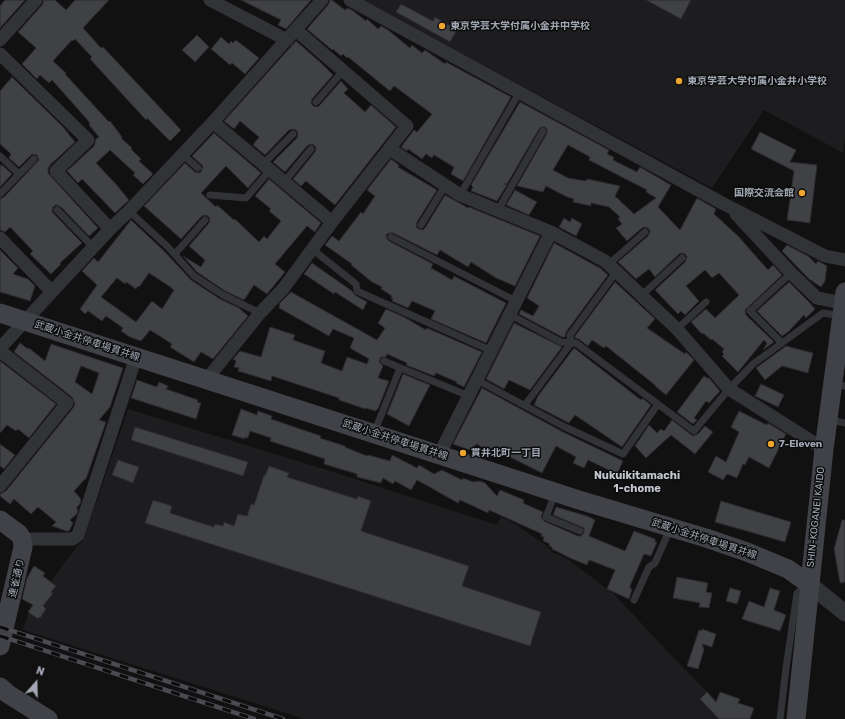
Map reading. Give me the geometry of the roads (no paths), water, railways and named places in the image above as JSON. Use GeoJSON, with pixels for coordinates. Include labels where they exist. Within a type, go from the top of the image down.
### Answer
{"type":"FeatureCollection","features":[{"type":"Feature","properties":{"kind":"main road","name":"SHIN-KOGANEI KAIDO"},"geometry":{"type":"LineString","coordinates":[[796,719],[824,449],[836,421],[843,304]]}},
{"type":"Feature","properties":{"kind":"main road","name":"武蔵小金井停車場貫井線"},"geometry":{"type":"LineString","coordinates":[[0,313],[754,555],[788,569],[809,584]]}},
{"type":"Feature","properties":{"kind":"main road"},"geometry":{"type":"LineString","coordinates":[[0,520],[14,530],[22,539]]}},
{"type":"Feature","properties":{"kind":"main road","name":"連雀通り"},"geometry":{"type":"LineString","coordinates":[[0,646],[4,616],[23,551],[22,539]]}},
{"type":"Feature","properties":{"kind":"main road"},"geometry":{"type":"LineString","coordinates":[[0,687],[45,718]]}},
{"type":"Feature","properties":{"kind":"street"},"geometry":{"type":"LineString","coordinates":[[0,40],[36,0]]}},
{"type":"Feature","properties":{"kind":"street"},"geometry":{"type":"LineString","coordinates":[[207,379],[260,313],[283,289],[332,222],[407,126],[344,71],[291,35],[210,0]]}},
{"type":"Feature","properties":{"kind":"street"},"geometry":{"type":"LineString","coordinates":[[0,486],[67,403],[0,350],[93,247],[213,122],[322,0]]}},
{"type":"Feature","properties":{"kind":"street"},"geometry":{"type":"LineString","coordinates":[[350,0],[729,207],[825,256],[845,260]]}},
{"type":"Feature","properties":{"kind":"street"},"geometry":{"type":"LineString","coordinates":[[0,54],[88,140],[56,171],[110,229]]}},
{"type":"Feature","properties":{"kind":"street"},"geometry":{"type":"LineString","coordinates":[[213,122],[332,222]]}},
{"type":"Feature","properties":{"kind":"street"},"geometry":{"type":"LineString","coordinates":[[390,148],[460,195],[551,232],[613,268],[677,329],[728,389],[824,449]]}},
{"type":"Feature","properties":{"kind":"street"},"geometry":{"type":"LineString","coordinates":[[729,207],[791,273],[817,298],[843,304]]}},
{"type":"Feature","properties":{"kind":"street"},"geometry":{"type":"LineString","coordinates":[[439,455],[551,232]]}},
{"type":"Feature","properties":{"kind":"street"},"geometry":{"type":"LineString","coordinates":[[0,238],[52,292]]}},
{"type":"Feature","properties":{"kind":"street"},"geometry":{"type":"LineString","coordinates":[[22,539],[73,539],[78,535],[136,357]]}},
{"type":"Feature","properties":{"kind":"street"},"geometry":{"type":"LineString","coordinates":[[809,584],[845,613]]}},
{"type":"Feature","properties":{"kind":"lane"},"geometry":{"type":"LineString","coordinates":[[316,102],[344,71]]}},
{"type":"Feature","properties":{"kind":"lane"},"geometry":{"type":"LineString","coordinates":[[460,195],[519,93]]}},
{"type":"Feature","properties":{"kind":"lane"},"geometry":{"type":"LineString","coordinates":[[498,210],[542,131]]}},
{"type":"Feature","properties":{"kind":"lane"},"geometry":{"type":"LineString","coordinates":[[210,195],[246,198],[267,167],[293,134]]}},
{"type":"Feature","properties":{"kind":"lane"},"geometry":{"type":"LineString","coordinates":[[284,182],[311,149]]}},
{"type":"Feature","properties":{"kind":"lane"},"geometry":{"type":"LineString","coordinates":[[182,154],[198,168]]}},
{"type":"Feature","properties":{"kind":"lane"},"geometry":{"type":"LineString","coordinates":[[0,156],[19,174]]}},
{"type":"Feature","properties":{"kind":"lane"},"geometry":{"type":"LineString","coordinates":[[0,194],[34,159]]}},
{"type":"Feature","properties":{"kind":"lane"},"geometry":{"type":"LineString","coordinates":[[421,225],[445,186]]}},
{"type":"Feature","properties":{"kind":"lane"},"geometry":{"type":"LineString","coordinates":[[57,210],[93,247]]}},
{"type":"Feature","properties":{"kind":"lane"},"geometry":{"type":"LineString","coordinates":[[129,211],[175,254],[194,276],[223,295],[260,313]]}},
{"type":"Feature","properties":{"kind":"lane"},"geometry":{"type":"LineString","coordinates":[[175,254],[205,220]]}},
{"type":"Feature","properties":{"kind":"lane"},"geometry":{"type":"LineString","coordinates":[[525,405],[571,343],[570,335],[613,268],[645,232]]}},
{"type":"Feature","properties":{"kind":"lane"},"geometry":{"type":"LineString","coordinates":[[391,237],[516,300]]}},
{"type":"Feature","properties":{"kind":"lane"},"geometry":{"type":"LineString","coordinates":[[312,249],[356,284],[357,291],[492,351]]}},
{"type":"Feature","properties":{"kind":"lane"},"geometry":{"type":"LineString","coordinates":[[642,295],[682,258]]}},
{"type":"Feature","properties":{"kind":"lane"},"geometry":{"type":"LineString","coordinates":[[782,343],[750,311],[791,273]]}},
{"type":"Feature","properties":{"kind":"lane"},"geometry":{"type":"LineString","coordinates":[[677,329],[706,302]]}},
{"type":"Feature","properties":{"kind":"lane"},"geometry":{"type":"LineString","coordinates":[[509,314],[561,342],[576,343],[694,431],[728,389],[753,364],[823,313],[843,304]]}},
{"type":"Feature","properties":{"kind":"lane"},"geometry":{"type":"LineString","coordinates":[[384,361],[468,396]]}},
{"type":"Feature","properties":{"kind":"lane"},"geometry":{"type":"LineString","coordinates":[[374,433],[400,368]]}},
{"type":"Feature","properties":{"kind":"lane"},"geometry":{"type":"LineString","coordinates":[[477,380],[563,426],[623,454],[658,404]]}},
{"type":"Feature","properties":{"kind":"lane"},"geometry":{"type":"LineString","coordinates":[[555,492],[546,517],[580,531]]}},
{"type":"Feature","properties":{"kind":"lane"},"geometry":{"type":"LineString","coordinates":[[634,600],[649,567],[655,563],[670,527]]}},
{"type":"Feature","properties":{"kind":"lane"},"geometry":{"type":"LineString","coordinates":[[780,719],[786,668],[798,594],[809,584]]}},
{"type":"Feature","properties":{"kind":"railway"},"geometry":{"type":"LineString","coordinates":[[0,627],[283,719]]}},
{"type":"Feature","properties":{"kind":"railway"},"geometry":{"type":"LineString","coordinates":[[0,636],[254,719]]}},
{"type":"Feature","properties":{"kind":"place","name":"東京学芸大学付属小金井中学校"},"geometry":{"type":"Point","coordinates":[442,26]}},
{"type":"Feature","properties":{"kind":"place","name":"東京学芸大学付属小金井小学校"},"geometry":{"type":"Point","coordinates":[679,81]}},
{"type":"Feature","properties":{"kind":"place","name":"国際交流会館"},"geometry":{"type":"Point","coordinates":[802,193]}},
{"type":"Feature","properties":{"kind":"place","name":"7-Eleven"},"geometry":{"type":"Point","coordinates":[771,444]}},
{"type":"Feature","properties":{"kind":"place","name":"貫井北町一丁目"},"geometry":{"type":"Point","coordinates":[463,453]}},
{"type":"Feature","properties":{"kind":"district","name":"Nukuikitamachi 1-chome"},"geometry":{"type":"Point","coordinates":[637,482]}}]}
